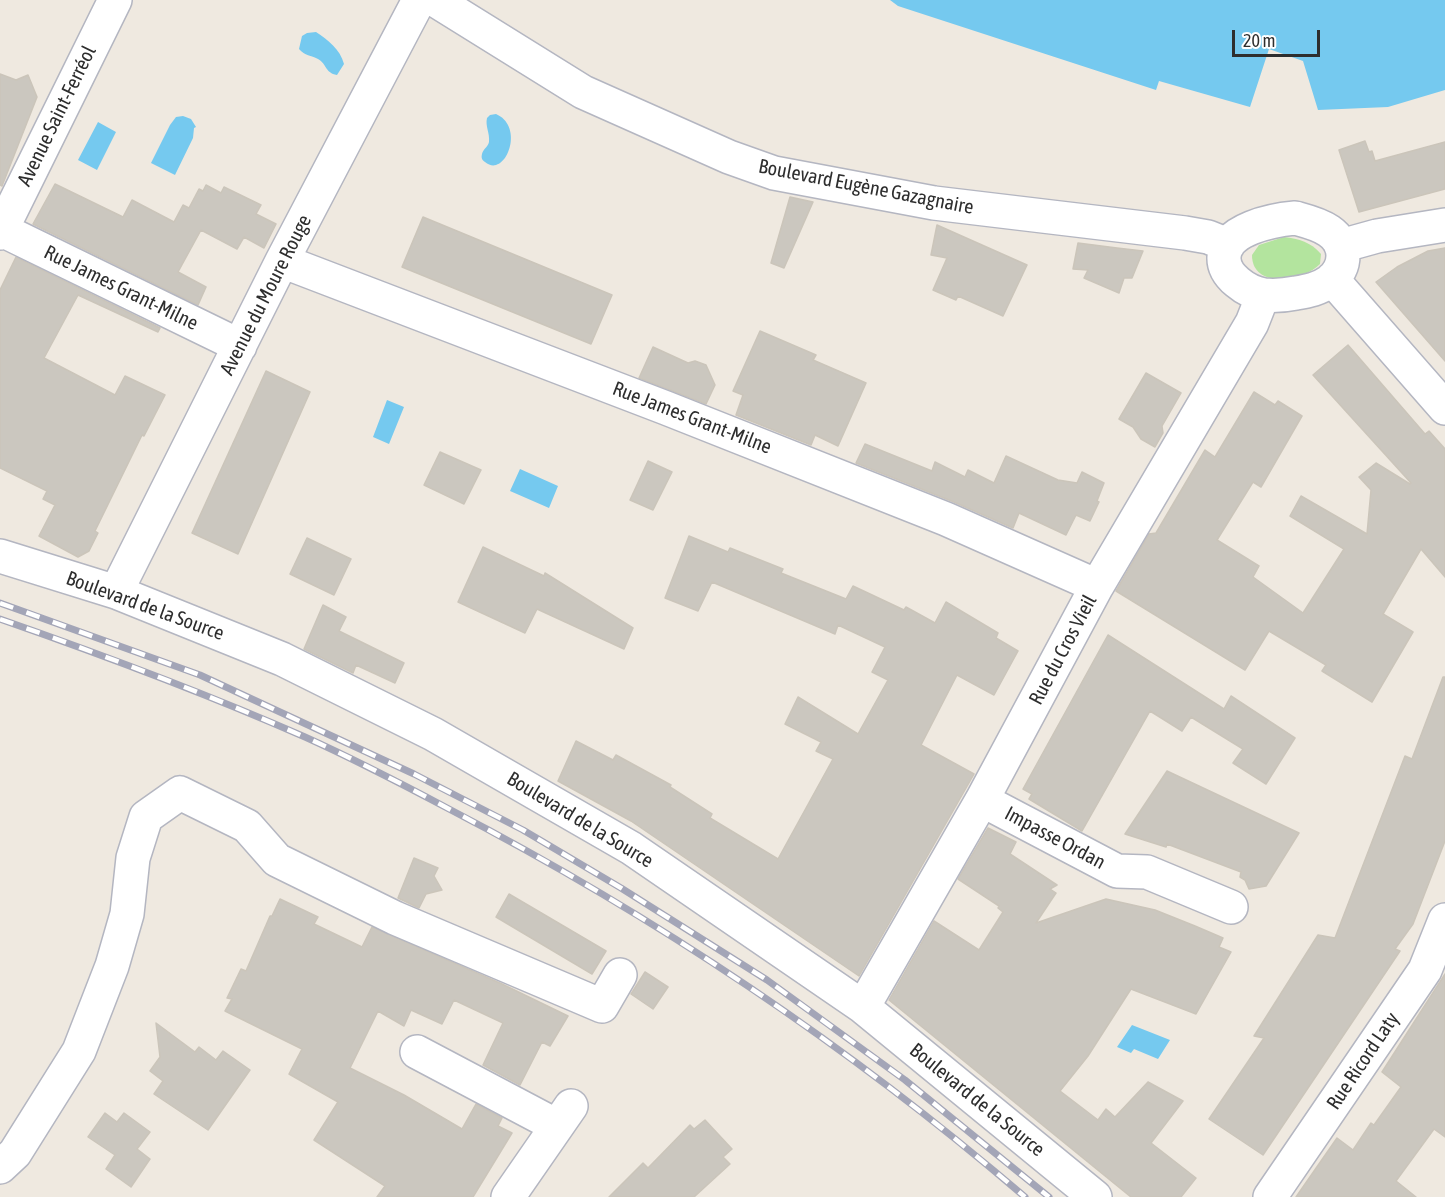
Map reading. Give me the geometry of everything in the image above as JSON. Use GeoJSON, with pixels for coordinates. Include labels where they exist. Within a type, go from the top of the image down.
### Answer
{"type":"FeatureCollection","features":[{"type":"Feature","properties":{"kind":"street","name":"Avenue Saint-Ferréol"},"geometry":{"type":"LineString","coordinates":[[1,231],[115,0]]}},
{"type":"Feature","properties":{"kind":"street","name":"Avenue du Moure Rouge"},"geometry":{"type":"LineString","coordinates":[[116,592],[282,261],[419,0]]}},
{"type":"Feature","properties":{"kind":"street","name":"Boulevard Eugène Gazagnaire"},"geometry":{"type":"LineString","coordinates":[[435,0],[583,92],[729,157],[774,173],[934,204],[1185,233],[1208,237],[1228,245]]}},
{"type":"Feature","properties":{"kind":"street"},"geometry":{"type":"LineString","coordinates":[[1295,218],[1311,222],[1329,231],[1341,246],[1344,260],[1332,279],[1311,291],[1288,295],[1263,295],[1250,290],[1229,274],[1223,256],[1228,245],[1238,235],[1272,221],[1295,218]]}},
{"type":"Feature","properties":{"kind":"street"},"geometry":{"type":"LineString","coordinates":[[1341,246],[1377,236],[1445,225]]}},
{"type":"Feature","properties":{"kind":"street","name":"Rue James Grant-Milne"},"geometry":{"type":"LineString","coordinates":[[1,231],[240,346]]}},
{"type":"Feature","properties":{"kind":"street","name":"Rue James Grant-Milne"},"geometry":{"type":"LineString","coordinates":[[282,261],[914,506],[1097,586]]}},
{"type":"Feature","properties":{"kind":"street"},"geometry":{"type":"LineString","coordinates":[[1332,279],[1445,408]]}},
{"type":"Feature","properties":{"kind":"street","name":"Rue du Cros Vieil"},"geometry":{"type":"LineString","coordinates":[[863,1007],[982,800],[1097,586],[1252,323],[1263,295]]}},
{"type":"Feature","properties":{"kind":"street","name":"Boulevard de la Source"},"geometry":{"type":"LineString","coordinates":[[0,556],[116,592],[282,659],[433,734],[631,848],[863,1007],[1095,1197]]}},
{"type":"Feature","properties":{"kind":"street"},"geometry":{"type":"LineString","coordinates":[[0,1167],[15,1153],[79,1051],[112,966],[126,914],[134,858],[146,817],[180,793],[247,826],[277,860],[395,918],[602,1006],[620,975]]}},
{"type":"Feature","properties":{"kind":"street","name":"Impasse Ordan"},"geometry":{"type":"LineString","coordinates":[[982,800],[1117,871],[1147,872],[1231,907]]}},
{"type":"Feature","properties":{"kind":"street","name":"Rue Ricord Laty"},"geometry":{"type":"LineString","coordinates":[[1270,1197],[1425,970],[1445,920]]}},
{"type":"Feature","properties":{"kind":"street"},"geometry":{"type":"LineString","coordinates":[[417,1052],[558,1125]]}},
{"type":"Feature","properties":{"kind":"street"},"geometry":{"type":"LineString","coordinates":[[434,1081],[558,1125]]}},
{"type":"Feature","properties":{"kind":"street"},"geometry":{"type":"LineString","coordinates":[[508,1197],[558,1125]]}},
{"type":"Feature","properties":{"kind":"green space"},"geometry":{"type":"Polygon","coordinates":[[[1284,237],[1300,240],[1313,247],[1321,254],[1320,264],[1303,275],[1291,278],[1269,278],[1260,274],[1254,266],[1252,255],[1259,245],[1284,237]]]}},
{"type":"Feature","properties":{"kind":"water"},"geometry":{"type":"Polygon","coordinates":[[[890,0],[1445,0],[1445,90],[1388,107],[1318,110],[1303,61],[1269,49],[1250,107],[1159,81],[1156,90],[898,6],[890,0]]]}},
{"type":"Feature","properties":{"kind":"water"},"geometry":{"type":"Polygon","coordinates":[[[316,32],[333,45],[340,54],[344,64],[337,75],[330,72],[318,59],[299,49],[302,36],[316,32]]]}},
{"type":"Feature","properties":{"kind":"water"},"geometry":{"type":"Polygon","coordinates":[[[496,114],[505,120],[510,129],[511,139],[505,158],[499,164],[492,165],[484,161],[482,157],[489,142],[487,118],[496,114]]]}},
{"type":"Feature","properties":{"kind":"water"},"geometry":{"type":"Polygon","coordinates":[[[183,116],[191,119],[196,127],[175,175],[151,163],[170,125],[176,117],[183,116]]]}},
{"type":"Feature","properties":{"kind":"water"},"geometry":{"type":"Polygon","coordinates":[[[98,122],[116,132],[97,170],[78,160],[98,122]]]}},
{"type":"Feature","properties":{"kind":"water"},"geometry":{"type":"Polygon","coordinates":[[[387,400],[404,407],[389,444],[373,437],[387,400]]]}},
{"type":"Feature","properties":{"kind":"water"},"geometry":{"type":"Polygon","coordinates":[[[520,469],[558,486],[549,508],[510,491],[520,469]]]}},
{"type":"Feature","properties":{"kind":"water"},"geometry":{"type":"Polygon","coordinates":[[[1132,1025],[1170,1040],[1158,1059],[1134,1049],[1131,1053],[1117,1047],[1132,1025]]]}},
{"type":"Feature","properties":{"kind":"building"},"geometry":{"type":"Polygon","coordinates":[[[0,74],[16,80],[28,75],[37,97],[2,186],[0,185],[0,74]]]}},
{"type":"Feature","properties":{"kind":"building"},"geometry":{"type":"Polygon","coordinates":[[[1365,141],[1375,161],[1445,142],[1445,189],[1359,212],[1339,150],[1365,141]]]}},
{"type":"Feature","properties":{"kind":"building"},"geometry":{"type":"Polygon","coordinates":[[[55,184],[123,217],[132,200],[174,222],[183,205],[189,208],[199,189],[203,191],[206,185],[221,193],[224,187],[261,205],[256,214],[276,224],[264,248],[244,237],[237,249],[201,230],[178,272],[206,287],[198,305],[33,224],[55,184]]]}},
{"type":"Feature","properties":{"kind":"building"},"geometry":{"type":"Polygon","coordinates":[[[790,197],[813,202],[784,268],[771,263],[790,197]]]}},
{"type":"Feature","properties":{"kind":"building"},"geometry":{"type":"Polygon","coordinates":[[[423,217],[612,295],[591,344],[402,267],[423,217]]]}},
{"type":"Feature","properties":{"kind":"building"},"geometry":{"type":"Polygon","coordinates":[[[937,225],[1027,265],[1003,316],[958,296],[956,300],[933,290],[947,258],[931,255],[937,225]]]}},
{"type":"Feature","properties":{"kind":"building"},"geometry":{"type":"Polygon","coordinates":[[[1078,243],[1143,251],[1132,278],[1124,278],[1119,293],[1084,278],[1088,270],[1073,269],[1078,243]]]}},
{"type":"Feature","properties":{"kind":"building"},"geometry":{"type":"Polygon","coordinates":[[[1445,248],[1445,361],[1376,282],[1397,267],[1428,251],[1445,248]]]}},
{"type":"Feature","properties":{"kind":"building"},"geometry":{"type":"Polygon","coordinates":[[[16,257],[160,328],[158,332],[78,295],[44,358],[115,395],[125,376],[165,395],[144,436],[142,435],[95,531],[98,533],[89,551],[78,557],[39,536],[55,505],[43,499],[47,491],[0,468],[0,290],[16,257]]]}},
{"type":"Feature","properties":{"kind":"building"},"geometry":{"type":"Polygon","coordinates":[[[760,331],[816,355],[813,360],[866,383],[838,446],[815,435],[811,445],[736,415],[743,395],[733,391],[760,331]]]}},
{"type":"Feature","properties":{"kind":"building"},"geometry":{"type":"Polygon","coordinates":[[[1348,345],[1425,434],[1429,431],[1445,449],[1445,577],[1421,549],[1383,614],[1413,632],[1372,702],[1322,671],[1326,665],[1269,631],[1245,670],[1116,591],[1149,534],[1156,533],[1205,450],[1215,457],[1254,392],[1275,405],[1278,401],[1302,416],[1261,487],[1253,482],[1217,540],[1259,566],[1253,577],[1303,613],[1344,549],[1290,516],[1301,496],[1367,534],[1371,490],[1359,477],[1376,463],[1411,483],[1313,375],[1348,345]]]}},
{"type":"Feature","properties":{"kind":"building"},"geometry":{"type":"Polygon","coordinates":[[[653,347],[688,363],[695,361],[706,365],[715,385],[706,404],[639,378],[653,347]]]}},
{"type":"Feature","properties":{"kind":"building"},"geometry":{"type":"Polygon","coordinates":[[[266,371],[310,392],[238,554],[192,533],[266,371]]]}},
{"type":"Feature","properties":{"kind":"building"},"geometry":{"type":"Polygon","coordinates":[[[1146,373],[1181,393],[1162,426],[1163,433],[1155,447],[1141,439],[1133,427],[1119,419],[1146,373]]]}},
{"type":"Feature","properties":{"kind":"building"},"geometry":{"type":"Polygon","coordinates":[[[865,444],[932,471],[935,462],[965,477],[968,470],[994,483],[1006,456],[1058,480],[1077,483],[1082,472],[1104,483],[1097,501],[1099,502],[1090,521],[1076,515],[1066,535],[1019,513],[1013,528],[856,463],[865,444]]]}},
{"type":"Feature","properties":{"kind":"building"},"geometry":{"type":"Polygon","coordinates":[[[440,452],[481,470],[464,504],[424,485],[440,452]]]}},
{"type":"Feature","properties":{"kind":"building"},"geometry":{"type":"Polygon","coordinates":[[[648,461],[672,472],[653,510],[630,500],[648,461]]]}},
{"type":"Feature","properties":{"kind":"building"},"geometry":{"type":"Polygon","coordinates":[[[689,536],[728,552],[730,548],[783,569],[781,573],[846,599],[853,586],[904,610],[906,607],[935,623],[946,602],[998,633],[996,638],[1018,651],[994,695],[957,675],[921,745],[974,774],[859,976],[631,821],[558,781],[576,741],[613,760],[616,755],[671,785],[670,787],[712,814],[710,818],[778,859],[833,759],[816,751],[821,742],[785,724],[798,697],[858,734],[888,680],[872,672],[885,647],[838,625],[835,634],[712,582],[698,611],[665,598],[689,536]]]}},
{"type":"Feature","properties":{"kind":"building"},"geometry":{"type":"Polygon","coordinates":[[[307,538],[351,559],[334,595],[290,574],[307,538]]]}},
{"type":"Feature","properties":{"kind":"building"},"geometry":{"type":"Polygon","coordinates":[[[483,547],[544,576],[545,573],[633,628],[624,649],[537,609],[525,633],[458,602],[483,547]]]}},
{"type":"Feature","properties":{"kind":"building"},"geometry":{"type":"Polygon","coordinates":[[[323,605],[346,617],[339,631],[404,663],[395,683],[356,665],[353,673],[304,649],[323,605]]]}},
{"type":"Feature","properties":{"kind":"building"},"geometry":{"type":"Polygon","coordinates":[[[1108,635],[1224,709],[1231,696],[1295,738],[1266,784],[1233,763],[1243,749],[1191,717],[1182,731],[1150,711],[1082,831],[1029,799],[1032,794],[1023,789],[1108,635]]]}},
{"type":"Feature","properties":{"kind":"building"},"geometry":{"type":"Polygon","coordinates":[[[1443,677],[1445,677],[1445,841],[1413,924],[1395,949],[1400,951],[1263,1155],[1209,1119],[1264,1038],[1254,1036],[1318,935],[1335,938],[1405,756],[1412,759],[1443,677]]]}},
{"type":"Feature","properties":{"kind":"building"},"geometry":{"type":"Polygon","coordinates":[[[1167,771],[1299,833],[1266,886],[1249,889],[1245,880],[1240,877],[1241,872],[1167,844],[1166,847],[1125,834],[1167,771]]]}},
{"type":"Feature","properties":{"kind":"building"},"geometry":{"type":"Polygon","coordinates":[[[988,828],[1016,842],[1010,854],[1057,885],[1050,889],[1056,893],[1036,923],[1106,899],[1155,910],[1195,926],[1223,938],[1219,947],[1231,952],[1196,1014],[1131,989],[1088,1056],[1060,1091],[1098,1120],[1106,1109],[1115,1117],[1148,1082],[1183,1101],[1151,1143],[1196,1178],[1181,1197],[1131,1197],[889,1000],[934,921],[979,950],[1003,912],[998,908],[999,906],[958,879],[988,828]]]}},
{"type":"Feature","properties":{"kind":"building"},"geometry":{"type":"Polygon","coordinates":[[[414,858],[438,868],[434,876],[442,890],[426,894],[419,908],[398,898],[414,858]]]}},
{"type":"Feature","properties":{"kind":"building"},"geometry":{"type":"Polygon","coordinates":[[[509,894],[606,951],[592,974],[496,917],[509,894]]]}},
{"type":"Feature","properties":{"kind":"building"},"geometry":{"type":"Polygon","coordinates":[[[280,899],[318,917],[314,924],[362,947],[372,927],[502,984],[568,1016],[550,1046],[542,1042],[520,1085],[483,1065],[503,1023],[454,1000],[442,1024],[411,1010],[404,1026],[378,1011],[350,1068],[404,1095],[462,1129],[476,1104],[502,1118],[498,1126],[512,1133],[473,1197],[377,1197],[385,1186],[314,1140],[338,1102],[289,1074],[302,1049],[225,1011],[232,999],[227,998],[241,969],[246,971],[280,899]]]}},
{"type":"Feature","properties":{"kind":"building"},"geometry":{"type":"Polygon","coordinates":[[[645,972],[668,987],[653,1009],[631,994],[645,972]]]}},
{"type":"Feature","properties":{"kind":"building"},"geometry":{"type":"Polygon","coordinates":[[[1445,974],[1445,1137],[1434,1129],[1396,1181],[1416,1197],[1296,1197],[1337,1138],[1353,1150],[1371,1123],[1374,1125],[1401,1087],[1382,1072],[1445,974]]]}},
{"type":"Feature","properties":{"kind":"building"},"geometry":{"type":"Polygon","coordinates":[[[156,1023],[195,1052],[199,1047],[216,1060],[223,1051],[250,1070],[208,1130],[154,1094],[163,1081],[150,1071],[160,1057],[156,1023]]]}},
{"type":"Feature","properties":{"kind":"building"},"geometry":{"type":"Polygon","coordinates":[[[105,1113],[117,1122],[124,1113],[150,1132],[137,1149],[150,1159],[131,1187],[106,1169],[115,1155],[88,1137],[105,1113]]]}},
{"type":"Feature","properties":{"kind":"building"},"geometry":{"type":"Polygon","coordinates":[[[705,1120],[732,1149],[723,1157],[730,1164],[694,1197],[609,1197],[643,1163],[648,1168],[690,1125],[694,1129],[705,1120]]]}},
{"type":"Feature","properties":{"kind":"railway"},"geometry":{"type":"LineString","coordinates":[[0,603],[200,675],[414,774],[523,830],[621,888],[767,980],[905,1080],[1049,1197]]}},
{"type":"Feature","properties":{"kind":"railway"},"geometry":{"type":"LineString","coordinates":[[0,619],[154,675],[305,737],[396,781],[526,850],[675,939],[820,1036],[958,1141],[1025,1197]]}}]}
